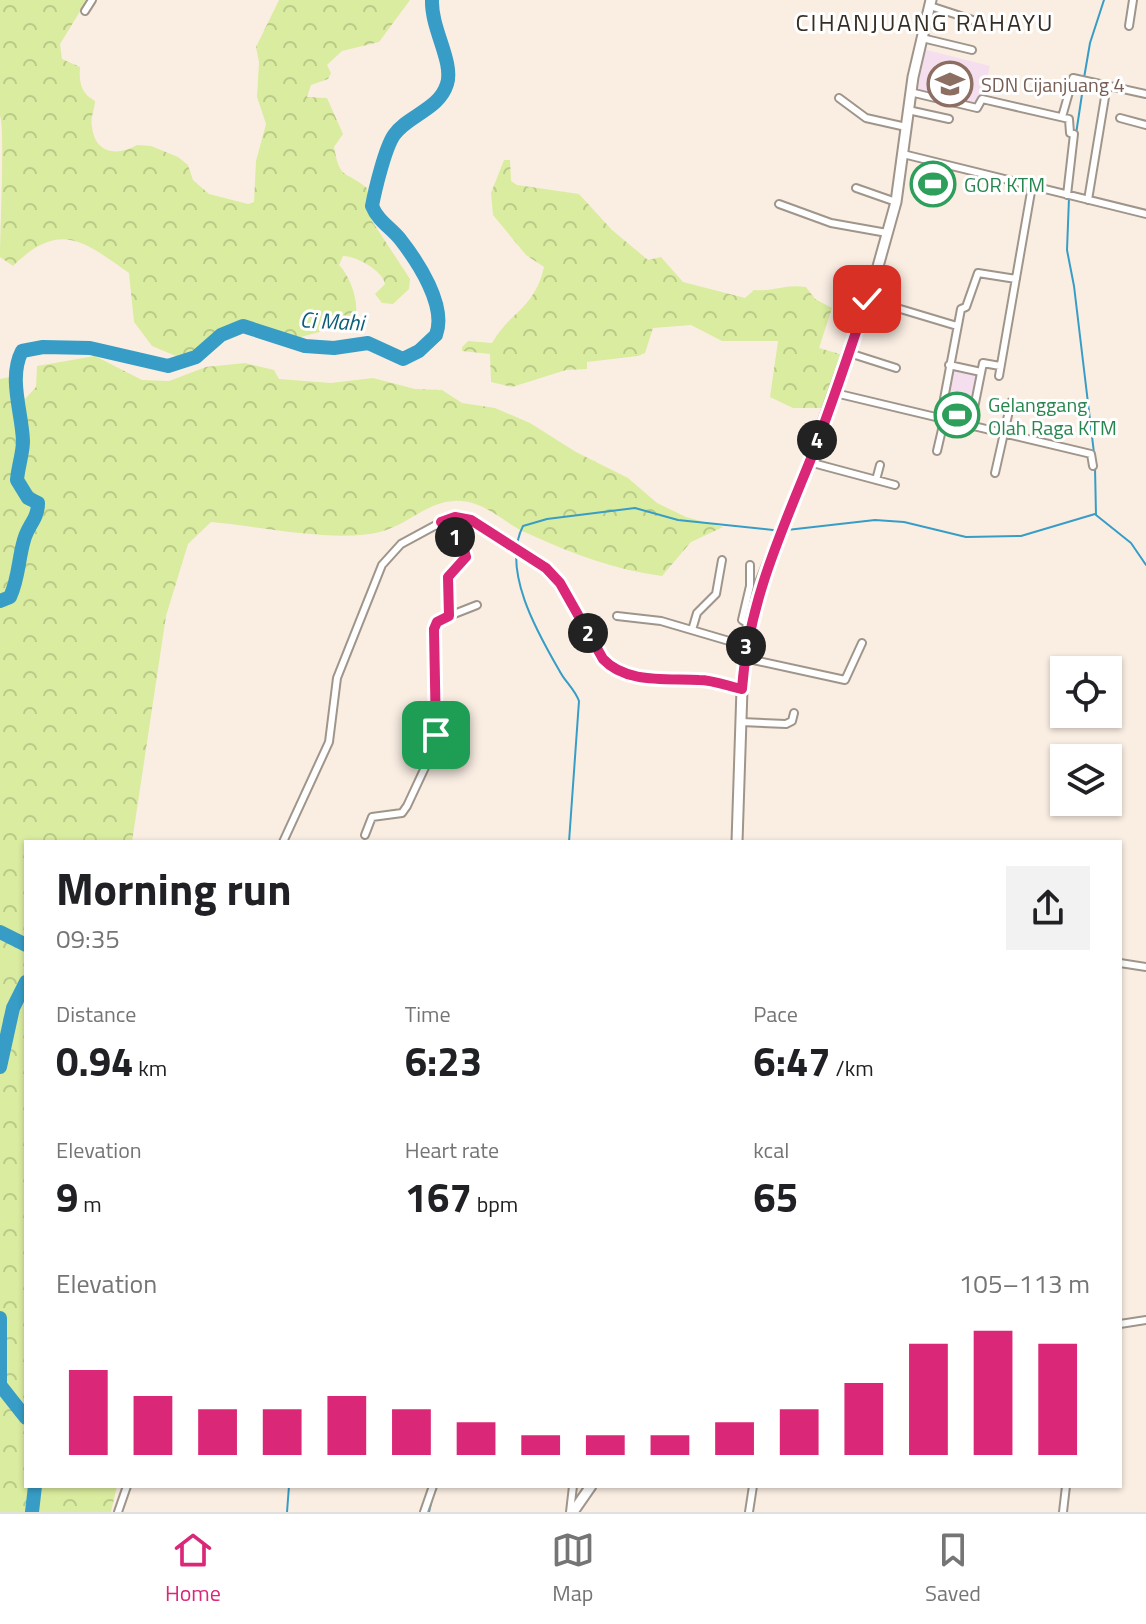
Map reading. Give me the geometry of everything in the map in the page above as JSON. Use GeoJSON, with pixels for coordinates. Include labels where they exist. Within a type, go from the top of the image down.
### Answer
{"type":"FeatureCollection","features":[{"type":"Feature","properties":{"kind":"main road"},"geometry":{"type":"LineString","coordinates":[[737,840],[742,689],[750,625],[760,584],[849,353],[896,202],[910,92],[930,3]]}},
{"type":"Feature","properties":{"kind":"main road"},"geometry":{"type":"LineString","coordinates":[[571,1512],[589,1488]]}},
{"type":"Feature","properties":{"kind":"street"},"geometry":{"type":"LineString","coordinates":[[85,11],[92,0]]}},
{"type":"Feature","properties":{"kind":"street"},"geometry":{"type":"LineString","coordinates":[[1129,26],[1133,0]]}},
{"type":"Feature","properties":{"kind":"street"},"geometry":{"type":"LineString","coordinates":[[930,3],[982,23]]}},
{"type":"Feature","properties":{"kind":"street"},"geometry":{"type":"LineString","coordinates":[[922,38],[972,50]]}},
{"type":"Feature","properties":{"kind":"street"},"geometry":{"type":"LineString","coordinates":[[1062,117],[1073,78],[1146,94]]}},
{"type":"Feature","properties":{"kind":"street"},"geometry":{"type":"LineString","coordinates":[[1088,200],[1107,85]]}},
{"type":"Feature","properties":{"kind":"street"},"geometry":{"type":"LineString","coordinates":[[910,92],[977,108],[982,99],[994,101],[1041,115],[1069,119],[1070,133],[1074,134],[1067,195]]}},
{"type":"Feature","properties":{"kind":"street"},"geometry":{"type":"LineString","coordinates":[[839,98],[866,118],[906,127]]}},
{"type":"Feature","properties":{"kind":"street"},"geometry":{"type":"LineString","coordinates":[[908,110],[949,119]]}},
{"type":"Feature","properties":{"kind":"street"},"geometry":{"type":"LineString","coordinates":[[1120,118],[1146,125]]}},
{"type":"Feature","properties":{"kind":"street"},"geometry":{"type":"LineString","coordinates":[[903,154],[1146,214]]}},
{"type":"Feature","properties":{"kind":"street"},"geometry":{"type":"LineString","coordinates":[[999,376],[1032,186]]}},
{"type":"Feature","properties":{"kind":"street"},"geometry":{"type":"LineString","coordinates":[[856,188],[896,202]]}},
{"type":"Feature","properties":{"kind":"street"},"geometry":{"type":"LineString","coordinates":[[779,204],[844,226],[887,233]]}},
{"type":"Feature","properties":{"kind":"street"},"geometry":{"type":"LineString","coordinates":[[937,451],[949,365],[961,309],[966,307],[979,271],[1016,279]]}},
{"type":"Feature","properties":{"kind":"street"},"geometry":{"type":"LineString","coordinates":[[867,299],[957,326]]}},
{"type":"Feature","properties":{"kind":"street"},"geometry":{"type":"LineString","coordinates":[[849,353],[896,368]]}},
{"type":"Feature","properties":{"kind":"street"},"geometry":{"type":"LineString","coordinates":[[970,428],[983,363],[1000,366]]}},
{"type":"Feature","properties":{"kind":"street"},"geometry":{"type":"LineString","coordinates":[[949,365],[981,372]]}},
{"type":"Feature","properties":{"kind":"street"},"geometry":{"type":"LineString","coordinates":[[835,393],[970,428],[1091,454],[1093,466]]}},
{"type":"Feature","properties":{"kind":"street"},"geometry":{"type":"LineString","coordinates":[[995,473],[1011,402]]}},
{"type":"Feature","properties":{"kind":"street"},"geometry":{"type":"LineString","coordinates":[[809,462],[895,485]]}},
{"type":"Feature","properties":{"kind":"street"},"geometry":{"type":"LineString","coordinates":[[876,480],[880,465]]}},
{"type":"Feature","properties":{"kind":"street"},"geometry":{"type":"LineString","coordinates":[[284,840],[329,742],[337,678],[382,565],[401,544],[455,517],[471,520],[546,568],[560,583],[603,659],[614,669],[656,679],[701,680],[742,689]]}},
{"type":"Feature","properties":{"kind":"street"},"geometry":{"type":"LineString","coordinates":[[441,522],[461,540],[466,557],[448,577],[449,616]]}},
{"type":"Feature","properties":{"kind":"street"},"geometry":{"type":"LineString","coordinates":[[692,630],[697,613],[716,594],[722,560]]}},
{"type":"Feature","properties":{"kind":"street"},"geometry":{"type":"LineString","coordinates":[[750,565],[750,586],[742,620],[750,625]]}},
{"type":"Feature","properties":{"kind":"street"},"geometry":{"type":"LineString","coordinates":[[365,835],[372,817],[402,813],[429,765],[436,735],[434,629],[437,622],[477,605]]}},
{"type":"Feature","properties":{"kind":"street"},"geometry":{"type":"LineString","coordinates":[[617,616],[661,621],[746,646]]}},
{"type":"Feature","properties":{"kind":"street"},"geometry":{"type":"LineString","coordinates":[[744,658],[845,680],[862,643]]}},
{"type":"Feature","properties":{"kind":"street"},"geometry":{"type":"LineString","coordinates":[[741,722],[786,724],[792,721],[794,713]]}},
{"type":"Feature","properties":{"kind":"street"},"geometry":{"type":"LineString","coordinates":[[1122,963],[1146,967]]}},
{"type":"Feature","properties":{"kind":"street"},"geometry":{"type":"LineString","coordinates":[[1122,1324],[1146,1320]]}},
{"type":"Feature","properties":{"kind":"street"},"geometry":{"type":"LineString","coordinates":[[118,1512],[126,1488]]}},
{"type":"Feature","properties":{"kind":"street"},"geometry":{"type":"LineString","coordinates":[[424,1512],[432,1488]]}},
{"type":"Feature","properties":{"kind":"street"},"geometry":{"type":"LineString","coordinates":[[571,1512],[573,1488]]}},
{"type":"Feature","properties":{"kind":"street"},"geometry":{"type":"LineString","coordinates":[[749,1512],[753,1488]]}},
{"type":"Feature","properties":{"kind":"street"},"geometry":{"type":"LineString","coordinates":[[1063,1512],[1066,1488]]}},
{"type":"Feature","properties":{"kind":"shaded area","name":"SDN Cijanjuang 4"},"geometry":{"type":"Polygon","coordinates":[[[923,49],[990,66],[983,97],[977,107],[913,92],[923,49]]]}},
{"type":"Feature","properties":{"kind":"shaded area"},"geometry":{"type":"Polygon","coordinates":[[[950,366],[980,372],[970,426],[941,419],[950,366]]]}},
{"type":"Feature","properties":{"kind":"green space"},"geometry":{"type":"Polygon","coordinates":[[[0,0],[87,0],[60,44],[62,59],[80,67],[82,86],[95,101],[92,123],[97,142],[115,151],[137,145],[151,146],[178,157],[188,165],[193,180],[209,194],[248,204],[254,202],[256,161],[266,124],[257,97],[259,62],[256,47],[279,0],[410,0],[379,42],[342,51],[327,65],[331,73],[328,79],[311,85],[307,97],[327,98],[343,134],[334,147],[341,170],[367,188],[372,221],[410,279],[409,289],[393,304],[382,303],[375,294],[385,284],[380,274],[362,261],[343,256],[339,265],[356,301],[353,323],[297,338],[273,329],[220,332],[193,355],[178,357],[152,346],[134,322],[129,273],[98,252],[71,240],[58,240],[44,243],[13,266],[0,257],[0,0]]]}},
{"type":"Feature","properties":{"kind":"green space"},"geometry":{"type":"Polygon","coordinates":[[[504,160],[510,160],[511,181],[517,185],[579,194],[612,230],[648,260],[661,257],[683,282],[745,298],[754,290],[806,287],[815,299],[832,308],[819,348],[843,355],[823,408],[793,408],[770,397],[778,341],[722,341],[691,325],[653,328],[645,353],[638,356],[587,362],[587,369],[566,370],[512,387],[491,382],[490,354],[462,351],[462,347],[468,341],[492,343],[528,302],[544,267],[526,255],[493,215],[491,193],[504,160]]]}},
{"type":"Feature","properties":{"kind":"green space"},"geometry":{"type":"Polygon","coordinates":[[[95,356],[142,380],[169,381],[206,367],[245,363],[274,370],[279,379],[331,383],[373,378],[415,389],[442,390],[462,403],[495,408],[530,423],[576,452],[628,478],[657,503],[686,517],[723,527],[691,542],[662,576],[628,570],[578,554],[520,530],[484,507],[464,501],[443,503],[389,529],[362,535],[320,535],[211,522],[188,544],[166,616],[132,840],[24,840],[24,1488],[117,1488],[111,1512],[0,1512],[0,379],[14,376],[25,399],[36,387],[37,366],[95,356]]]}},
{"type":"Feature","properties":{"kind":"waterway","name":"Ci Mahi"},"geometry":{"type":"LineString","coordinates":[[0,601],[10,597],[13,590],[24,540],[38,509],[38,503],[28,498],[17,480],[23,441],[16,372],[22,351],[43,347],[90,348],[168,366],[196,357],[221,335],[243,326],[305,346],[334,348],[368,343],[403,359],[419,351],[436,335],[438,311],[429,285],[407,249],[372,206],[384,159],[394,135],[437,100],[447,84],[447,66],[432,0]]}},
{"type":"Feature","properties":{"kind":"waterway"},"geometry":{"type":"LineString","coordinates":[[1084,78],[1090,43],[1104,0]]}},
{"type":"Feature","properties":{"kind":"waterway"},"geometry":{"type":"LineString","coordinates":[[1076,134],[1084,81]]}},
{"type":"Feature","properties":{"kind":"waterway"},"geometry":{"type":"LineString","coordinates":[[1069,198],[1067,250],[1094,453]]}},
{"type":"Feature","properties":{"kind":"waterway"},"geometry":{"type":"LineString","coordinates":[[1095,467],[1096,515],[1131,543],[1146,565]]}},
{"type":"Feature","properties":{"kind":"waterway"},"geometry":{"type":"LineString","coordinates":[[569,840],[579,701],[550,655],[524,600],[516,561],[517,543],[523,526],[547,519],[635,508],[678,520],[773,530]]}},
{"type":"Feature","properties":{"kind":"waterway"},"geometry":{"type":"LineString","coordinates":[[787,530],[875,520],[904,522],[966,537],[1021,536],[1095,514]]}},
{"type":"Feature","properties":{"kind":"waterway","name":"Ci Mahi"},"geometry":{"type":"LineString","coordinates":[[0,932],[24,944]]}},
{"type":"Feature","properties":{"kind":"waterway","name":"Ci Mahi"},"geometry":{"type":"LineString","coordinates":[[0,1067],[13,1008],[24,986]]}},
{"type":"Feature","properties":{"kind":"waterway","name":"Ci Mahi"},"geometry":{"type":"LineString","coordinates":[[0,1318],[0,1385],[24,1415]]}},
{"type":"Feature","properties":{"kind":"waterway","name":"Ci Mahi"},"geometry":{"type":"LineString","coordinates":[[32,1512],[35,1488]]}},
{"type":"Feature","properties":{"kind":"waterway"},"geometry":{"type":"LineString","coordinates":[[287,1512],[289,1488]]}},
{"type":"Feature","properties":{"kind":"waterway"},"geometry":{"type":"LineString","coordinates":[[429,1512],[433,1495]]}},
{"type":"Feature","properties":{"kind":"place","name":"SDN Cijanjuang 4"},"geometry":{"type":"Point","coordinates":[950,84]}},
{"type":"Feature","properties":{"kind":"place","name":"GOR KTM"},"geometry":{"type":"Point","coordinates":[933,184]}},
{"type":"Feature","properties":{"kind":"place","name":"Gelanggang Olah Raga KTM"},"geometry":{"type":"Point","coordinates":[957,415]}},
{"type":"Feature","properties":{"kind":"district","name":"CIHANJUANG RAHAYU"},"geometry":{"type":"Point","coordinates":[925,22]}},
{"type":"Feature","properties":{"kind":"route"},"geometry":{"type":"LineString","coordinates":[[436,735],[434,629],[437,622],[449,616],[448,577],[451,571],[463,564],[466,557],[461,540],[445,530],[441,522],[449,518],[471,520],[553,574],[603,659],[614,669],[656,679],[701,680],[742,689],[746,646],[760,584],[835,393],[867,299]]}}]}
